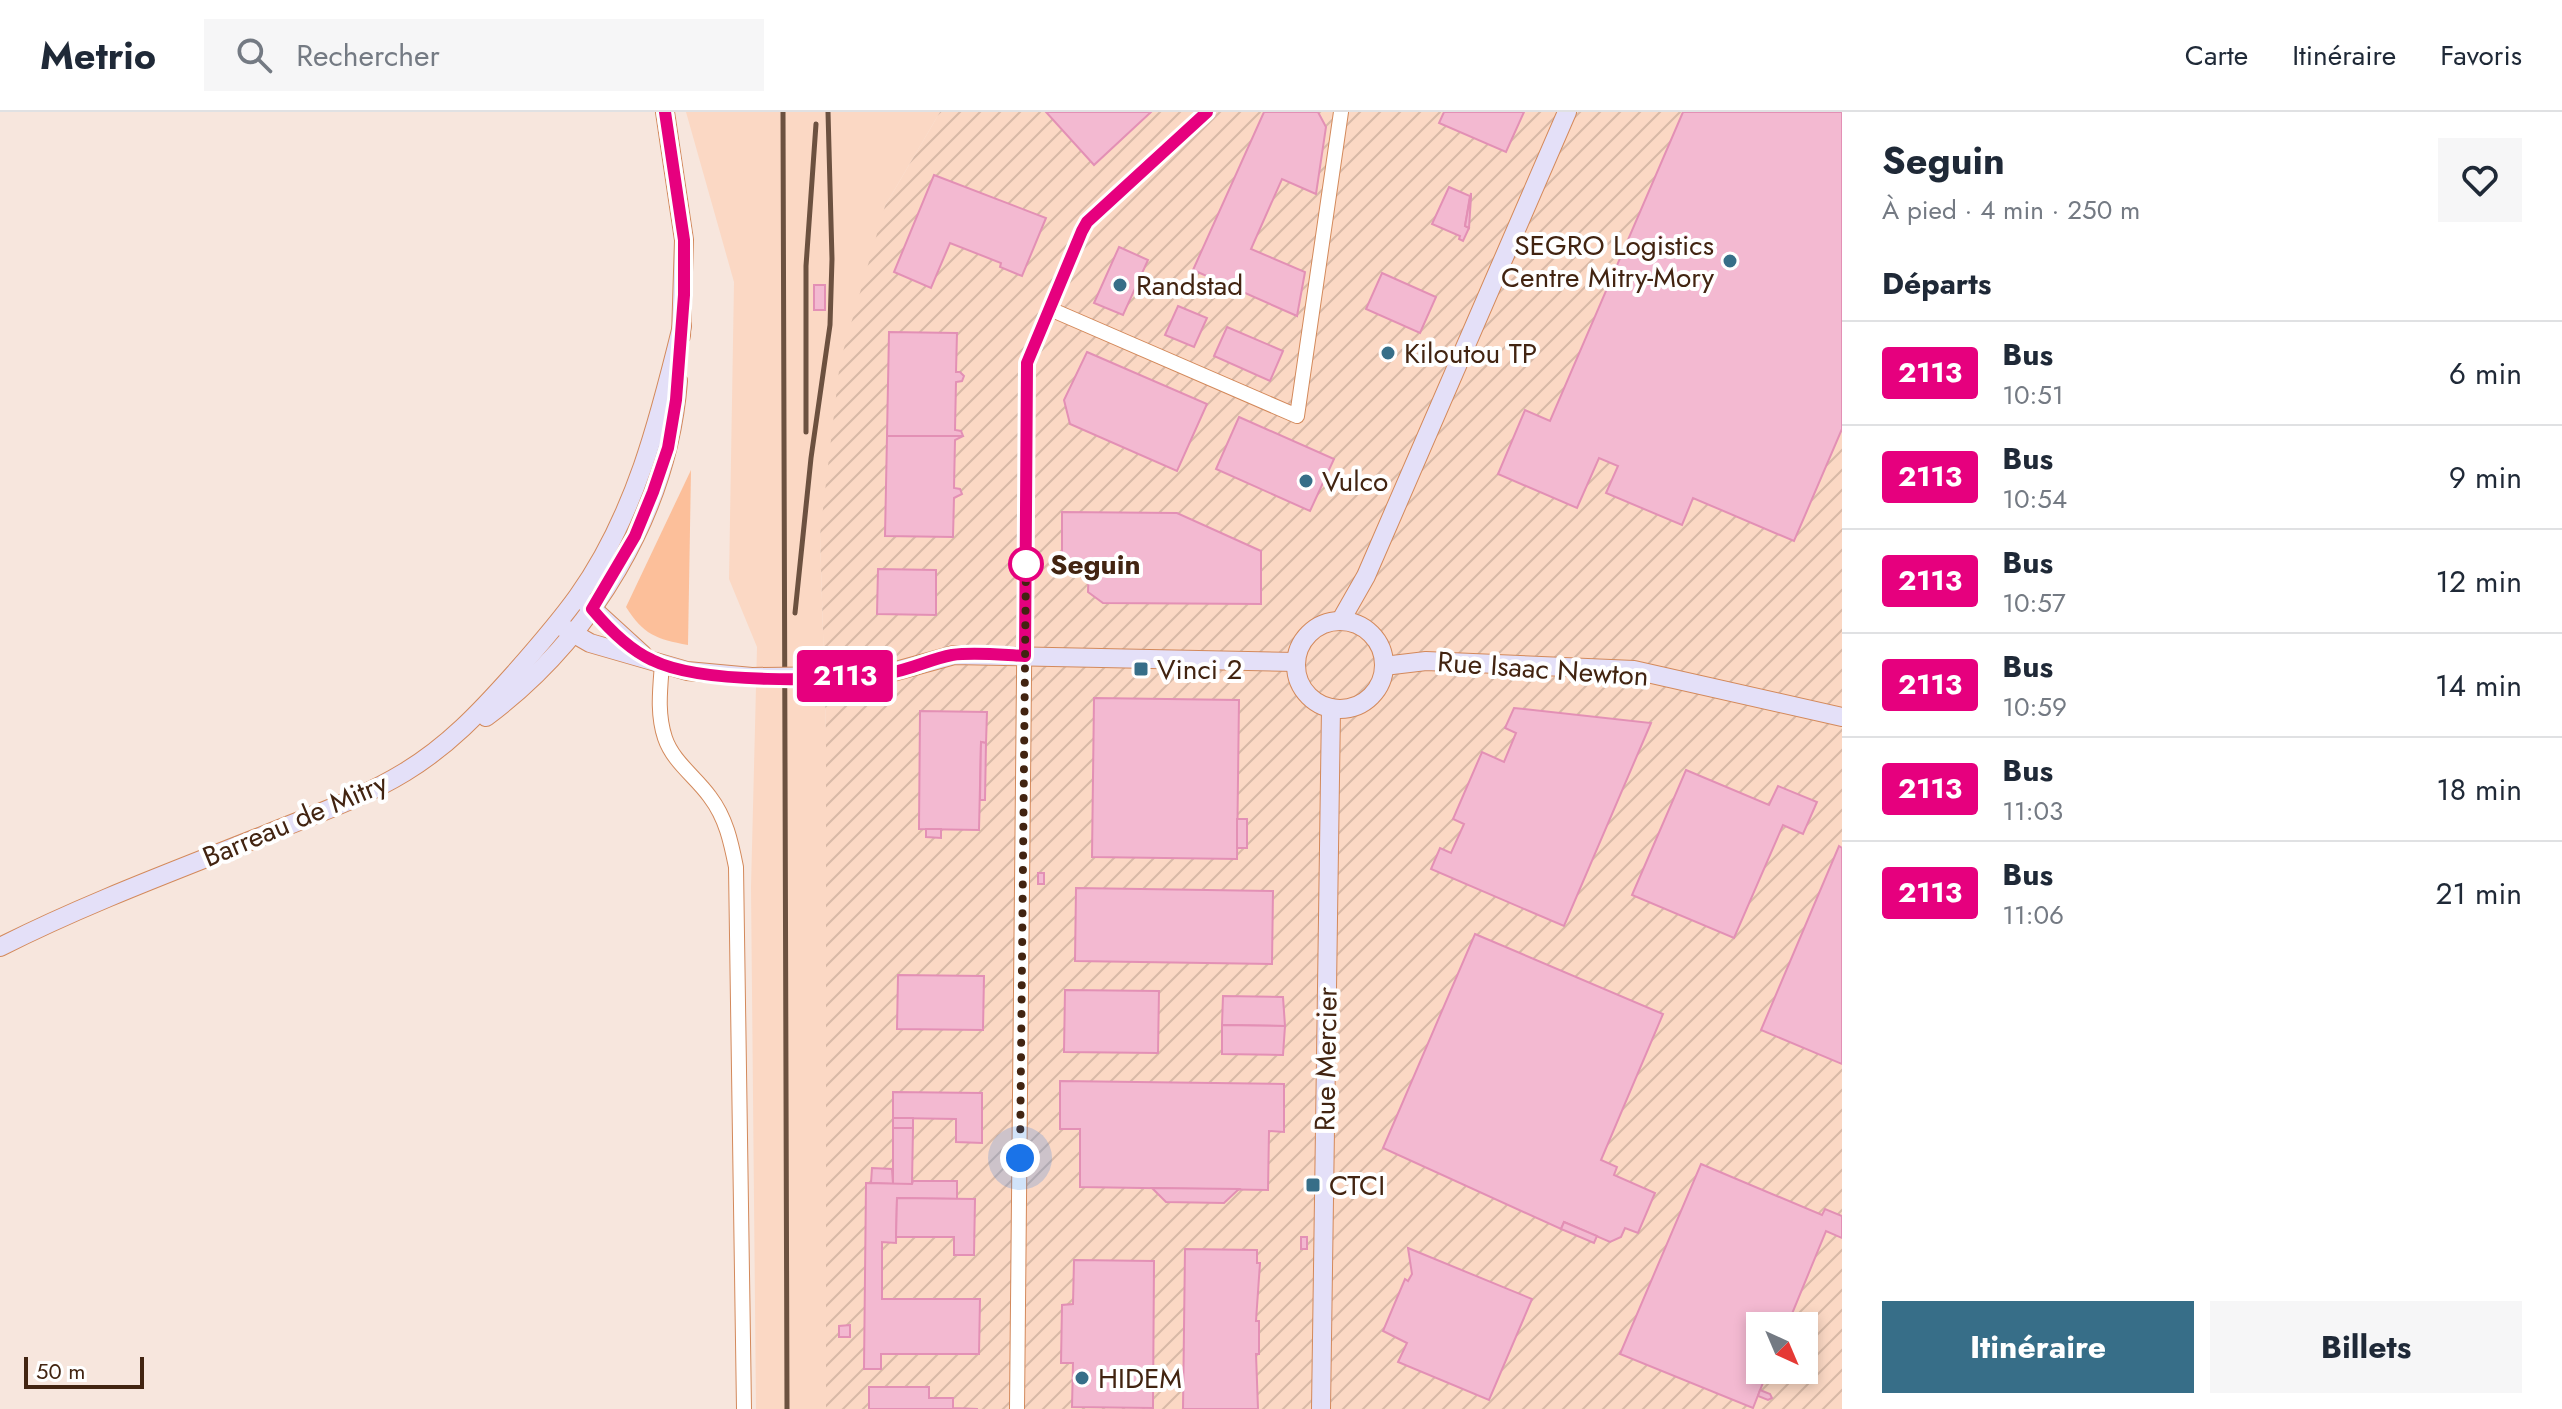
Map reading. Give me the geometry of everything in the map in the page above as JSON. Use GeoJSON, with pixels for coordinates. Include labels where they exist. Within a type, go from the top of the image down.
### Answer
{"type":"FeatureCollection","features":[{"type":"Feature","properties":{"kind":"street"},"geometry":{"type":"LineString","coordinates":[[457,735],[513,697],[573,635],[635,536],[663,462],[676,400],[684,240],[665,112]]}},
{"type":"Feature","properties":{"kind":"street"},"geometry":{"type":"LineString","coordinates":[[1017,1409],[1027,363],[1087,222],[1207,112]]}},
{"type":"Feature","properties":{"kind":"street"},"geometry":{"type":"LineString","coordinates":[[1050,309],[1297,416],[1341,112]]}},
{"type":"Feature","properties":{"kind":"street"},"geometry":{"type":"LineString","coordinates":[[1341,620],[1366,576],[1567,112]]}},
{"type":"Feature","properties":{"kind":"street","name":"Barreau de Mitry"},"geometry":{"type":"LineString","coordinates":[[0,947],[121,893],[354,799],[405,772],[457,735],[557,623],[578,595],[614,535],[653,437],[682,326]]}},
{"type":"Feature","properties":{"kind":"street"},"geometry":{"type":"LineString","coordinates":[[578,595],[655,662],[660,719],[666,741],[673,755],[710,796],[732,843],[736,867],[744,1409]]}},
{"type":"Feature","properties":{"kind":"street"},"geometry":{"type":"LineString","coordinates":[[1341,620],[1367,629],[1382,652],[1384,666],[1381,681],[1373,694],[1347,708],[1331,708],[1308,695],[1300,684],[1296,662],[1302,641],[1313,630],[1341,620]]}},
{"type":"Feature","properties":{"kind":"street"},"geometry":{"type":"LineString","coordinates":[[557,623],[573,635],[611,650],[696,673],[752,677],[843,676],[897,671],[954,655],[1296,662]]}},
{"type":"Feature","properties":{"kind":"street","name":"Rue Isaac Newton"},"geometry":{"type":"LineString","coordinates":[[1384,666],[1426,661],[1634,670],[1842,717]]}},
{"type":"Feature","properties":{"kind":"street","name":"Rue Mercier"},"geometry":{"type":"LineString","coordinates":[[1321,1409],[1331,708]]}},
{"type":"Feature","properties":{"kind":"shaded area"},"geometry":{"type":"Polygon","coordinates":[[[686,112],[940,112],[885,206],[820,535],[826,731],[826,1409],[756,1409],[751,887],[757,647],[729,579],[734,282],[686,112]]]}},
{"type":"Feature","properties":{"kind":"shaded area"},"geometry":{"type":"Polygon","coordinates":[[[940,112],[1842,112],[1842,1409],[826,1409],[826,731],[820,535],[840,362],[885,206],[940,112]]]}},
{"type":"Feature","properties":{"kind":"shaded area"},"geometry":{"type":"Polygon","coordinates":[[[691,470],[688,645],[645,630],[626,607],[691,470]]]}},
{"type":"Feature","properties":{"kind":"building"},"geometry":{"type":"Polygon","coordinates":[[[1046,112],[1151,112],[1094,165],[1046,112]]]}},
{"type":"Feature","properties":{"kind":"building"},"geometry":{"type":"Polygon","coordinates":[[[1264,112],[1318,112],[1326,127],[1316,194],[1282,179],[1251,249],[1305,272],[1297,316],[1193,270],[1264,112]]]}},
{"type":"Feature","properties":{"kind":"building"},"geometry":{"type":"Polygon","coordinates":[[[1444,112],[1524,112],[1506,152],[1439,123],[1444,112]]]}},
{"type":"Feature","properties":{"kind":"building","name":"SEGRO Logistics Centre Mitry-Mory"},"geometry":{"type":"Polygon","coordinates":[[[1683,112],[1842,112],[1842,429],[1794,541],[1693,498],[1682,525],[1606,493],[1618,466],[1599,458],[1577,508],[1498,474],[1525,410],[1550,421],[1683,112]]]}},
{"type":"Feature","properties":{"kind":"building"},"geometry":{"type":"Polygon","coordinates":[[[934,175],[1046,218],[1022,276],[1000,267],[1001,263],[950,243],[931,288],[894,272],[934,175]]]}},
{"type":"Feature","properties":{"kind":"building"},"geometry":{"type":"Polygon","coordinates":[[[1449,187],[1470,196],[1465,226],[1469,228],[1463,241],[1459,239],[1460,236],[1432,224],[1449,187]]]}},
{"type":"Feature","properties":{"kind":"building"},"geometry":{"type":"Polygon","coordinates":[[[1471,193],[1471,197],[1469,228],[1465,226],[1471,193]]]}},
{"type":"Feature","properties":{"kind":"building"},"geometry":{"type":"Polygon","coordinates":[[[1119,247],[1148,260],[1123,315],[1094,303],[1119,247]]]}},
{"type":"Feature","properties":{"kind":"building"},"geometry":{"type":"Polygon","coordinates":[[[1382,273],[1436,297],[1420,333],[1366,309],[1382,273]]]}},
{"type":"Feature","properties":{"kind":"building"},"geometry":{"type":"Polygon","coordinates":[[[814,285],[825,285],[825,310],[814,310],[814,285]]]}},
{"type":"Feature","properties":{"kind":"building"},"geometry":{"type":"Polygon","coordinates":[[[1178,306],[1207,318],[1194,347],[1165,335],[1178,306]]]}},
{"type":"Feature","properties":{"kind":"building"},"geometry":{"type":"Polygon","coordinates":[[[1227,327],[1283,351],[1270,381],[1214,356],[1227,327]]]}},
{"type":"Feature","properties":{"kind":"building"},"geometry":{"type":"Polygon","coordinates":[[[889,332],[957,333],[956,372],[964,376],[962,381],[956,382],[955,430],[961,431],[963,436],[887,436],[889,332]]]}},
{"type":"Feature","properties":{"kind":"building"},"geometry":{"type":"Polygon","coordinates":[[[1087,352],[1207,404],[1177,471],[1070,424],[1064,400],[1087,352]]]}},
{"type":"Feature","properties":{"kind":"building"},"geometry":{"type":"Polygon","coordinates":[[[1239,417],[1334,459],[1310,511],[1216,469],[1239,417]]]}},
{"type":"Feature","properties":{"kind":"building"},"geometry":{"type":"Polygon","coordinates":[[[887,436],[963,436],[955,440],[954,488],[960,489],[962,494],[954,498],[953,537],[885,536],[887,436]]]}},
{"type":"Feature","properties":{"kind":"building"},"geometry":{"type":"Polygon","coordinates":[[[1062,512],[1177,513],[1261,551],[1261,604],[1103,603],[1088,592],[1089,563],[1062,563],[1062,512]]]}},
{"type":"Feature","properties":{"kind":"building"},"geometry":{"type":"Polygon","coordinates":[[[878,569],[936,570],[936,615],[877,614],[878,569]]]}},
{"type":"Feature","properties":{"kind":"building"},"geometry":{"type":"Polygon","coordinates":[[[1094,698],[1239,700],[1237,859],[1092,857],[1094,698]]]}},
{"type":"Feature","properties":{"kind":"building"},"geometry":{"type":"Polygon","coordinates":[[[1514,708],[1651,723],[1564,926],[1431,869],[1440,848],[1451,853],[1464,824],[1453,819],[1482,752],[1504,762],[1516,733],[1505,728],[1514,708]]]}},
{"type":"Feature","properties":{"kind":"building"},"geometry":{"type":"Polygon","coordinates":[[[920,711],[987,712],[986,743],[981,742],[979,830],[919,829],[920,711]]]}},
{"type":"Feature","properties":{"kind":"building"},"geometry":{"type":"Polygon","coordinates":[[[981,742],[986,743],[985,800],[980,800],[981,742]]]}},
{"type":"Feature","properties":{"kind":"building"},"geometry":{"type":"Polygon","coordinates":[[[1686,770],[1769,805],[1778,786],[1817,802],[1803,834],[1783,825],[1734,938],[1632,895],[1686,770]]]}},
{"type":"Feature","properties":{"kind":"building"},"geometry":{"type":"Polygon","coordinates":[[[1237,819],[1247,819],[1247,848],[1237,848],[1237,819]]]}},
{"type":"Feature","properties":{"kind":"building"},"geometry":{"type":"Polygon","coordinates":[[[926,829],[941,829],[941,838],[926,837],[926,829]]]}},
{"type":"Feature","properties":{"kind":"building"},"geometry":{"type":"Polygon","coordinates":[[[1839,846],[1842,848],[1842,1064],[1761,1030],[1839,846]]]}},
{"type":"Feature","properties":{"kind":"building"},"geometry":{"type":"Polygon","coordinates":[[[1038,873],[1044,873],[1044,884],[1038,884],[1038,873]]]}},
{"type":"Feature","properties":{"kind":"building"},"geometry":{"type":"Polygon","coordinates":[[[1076,888],[1273,891],[1272,964],[1075,961],[1076,888]]]}},
{"type":"Feature","properties":{"kind":"building"},"geometry":{"type":"Polygon","coordinates":[[[1475,934],[1663,1014],[1601,1160],[1617,1167],[1614,1175],[1655,1193],[1638,1233],[1625,1228],[1621,1237],[1610,1242],[1564,1222],[1561,1229],[1383,1148],[1475,934]]]}},
{"type":"Feature","properties":{"kind":"building"},"geometry":{"type":"Polygon","coordinates":[[[898,975],[984,976],[983,1030],[897,1029],[898,975]]]}},
{"type":"Feature","properties":{"kind":"building"},"geometry":{"type":"Polygon","coordinates":[[[1065,990],[1159,991],[1158,1053],[1064,1052],[1065,990]]]}},
{"type":"Feature","properties":{"kind":"building"},"geometry":{"type":"Polygon","coordinates":[[[1223,996],[1283,997],[1285,1026],[1222,1025],[1223,996]]]}},
{"type":"Feature","properties":{"kind":"building"},"geometry":{"type":"Polygon","coordinates":[[[1222,1025],[1285,1026],[1283,1055],[1222,1054],[1222,1025]]]}},
{"type":"Feature","properties":{"kind":"building"},"geometry":{"type":"Polygon","coordinates":[[[1060,1081],[1284,1084],[1284,1132],[1269,1131],[1268,1190],[1080,1187],[1080,1129],[1060,1129],[1060,1081]]]}},
{"type":"Feature","properties":{"kind":"building"},"geometry":{"type":"Polygon","coordinates":[[[893,1092],[982,1093],[982,1143],[956,1142],[956,1119],[893,1118],[893,1092]]]}},
{"type":"Feature","properties":{"kind":"building"},"geometry":{"type":"Polygon","coordinates":[[[893,1118],[913,1118],[913,1128],[893,1128],[893,1118]]]}},
{"type":"Feature","properties":{"kind":"building"},"geometry":{"type":"Polygon","coordinates":[[[893,1128],[913,1128],[912,1184],[893,1184],[893,1128]]]}},
{"type":"Feature","properties":{"kind":"building"},"geometry":{"type":"Polygon","coordinates":[[[1701,1164],[1822,1215],[1825,1209],[1842,1216],[1842,1238],[1826,1231],[1793,1312],[1746,1312],[1746,1384],[1762,1384],[1753,1408],[1620,1354],[1701,1164]]]}},
{"type":"Feature","properties":{"kind":"building"},"geometry":{"type":"Polygon","coordinates":[[[872,1168],[892,1169],[893,1184],[871,1183],[872,1168]]]}},
{"type":"Feature","properties":{"kind":"building"},"geometry":{"type":"Polygon","coordinates":[[[913,1181],[957,1181],[957,1199],[897,1198],[896,1243],[882,1242],[882,1299],[980,1299],[979,1354],[881,1354],[881,1369],[864,1369],[866,1183],[912,1184],[913,1181]]]}},
{"type":"Feature","properties":{"kind":"building"},"geometry":{"type":"Polygon","coordinates":[[[1152,1188],[1239,1189],[1224,1203],[1166,1202],[1152,1188]]]}},
{"type":"Feature","properties":{"kind":"building"},"geometry":{"type":"Polygon","coordinates":[[[897,1198],[975,1199],[974,1255],[954,1255],[954,1237],[896,1237],[897,1198]]]}},
{"type":"Feature","properties":{"kind":"building"},"geometry":{"type":"Polygon","coordinates":[[[1564,1222],[1597,1236],[1594,1243],[1561,1229],[1564,1222]]]}},
{"type":"Feature","properties":{"kind":"building"},"geometry":{"type":"Polygon","coordinates":[[[1301,1237],[1307,1237],[1307,1249],[1301,1249],[1301,1237]]]}},
{"type":"Feature","properties":{"kind":"building"},"geometry":{"type":"Polygon","coordinates":[[[1408,1248],[1532,1299],[1489,1400],[1398,1362],[1407,1343],[1383,1331],[1405,1279],[1408,1281],[1412,1274],[1408,1248]]]}},
{"type":"Feature","properties":{"kind":"building"},"geometry":{"type":"Polygon","coordinates":[[[1185,1249],[1257,1250],[1257,1263],[1260,1263],[1256,1321],[1259,1321],[1259,1354],[1256,1354],[1258,1409],[1183,1409],[1185,1249]]]}},
{"type":"Feature","properties":{"kind":"building"},"geometry":{"type":"Polygon","coordinates":[[[1074,1260],[1154,1261],[1153,1408],[1072,1407],[1073,1363],[1061,1363],[1062,1305],[1073,1304],[1074,1260]]]}},
{"type":"Feature","properties":{"kind":"building"},"geometry":{"type":"Polygon","coordinates":[[[850,1325],[850,1337],[839,1337],[839,1326],[850,1325]]]}},
{"type":"Feature","properties":{"kind":"building"},"geometry":{"type":"Polygon","coordinates":[[[869,1387],[929,1387],[929,1398],[953,1398],[953,1408],[978,1409],[869,1409],[869,1387]]]}},
{"type":"Feature","properties":{"kind":"building"},"geometry":{"type":"Polygon","coordinates":[[[1760,1390],[1772,1398],[1768,1400],[1758,1396],[1760,1390]]]}},
{"type":"Feature","properties":{"kind":"railway"},"geometry":{"type":"LineString","coordinates":[[783,112],[787,1409]]}},
{"type":"Feature","properties":{"kind":"railway"},"geometry":{"type":"LineString","coordinates":[[795,613],[811,458],[830,325],[832,259],[828,112]]}},
{"type":"Feature","properties":{"kind":"railway"},"geometry":{"type":"LineString","coordinates":[[806,432],[806,266],[816,124]]}},
{"type":"Feature","properties":{"kind":"bus line","name":"2113"},"geometry":{"type":"LineString","coordinates":[[665,112],[684,240],[684,295],[676,400],[668,448],[653,492],[635,536],[592,609],[649,659],[704,674],[752,677],[889,673],[954,655],[1025,656],[1027,363],[1087,222],[1207,112]]}},
{"type":"Feature","properties":{"kind":"place","name":"SEGRO Logistics Centre Mitry-Mory"},"geometry":{"type":"Point","coordinates":[1730,261]}},
{"type":"Feature","properties":{"kind":"place","name":"Randstad"},"geometry":{"type":"Point","coordinates":[1120,285]}},
{"type":"Feature","properties":{"kind":"place","name":"Kiloutou TP"},"geometry":{"type":"Point","coordinates":[1388,353]}},
{"type":"Feature","properties":{"kind":"place","name":"Vulco"},"geometry":{"type":"Point","coordinates":[1306,481]}},
{"type":"Feature","properties":{"kind":"place","name":"Seguin"},"geometry":{"type":"Point","coordinates":[1026,564]}},
{"type":"Feature","properties":{"kind":"place","name":"Vinci 2"},"geometry":{"type":"Point","coordinates":[1141,669]}},
{"type":"Feature","properties":{"kind":"place","name":"CTCI"},"geometry":{"type":"Point","coordinates":[1313,1185]}},
{"type":"Feature","properties":{"kind":"place","name":"HIDEM"},"geometry":{"type":"Point","coordinates":[1082,1378]}},
{"type":"Feature","properties":{"kind":"route"},"geometry":{"type":"LineString","coordinates":[[1020,1158],[1026,564]]}}]}
